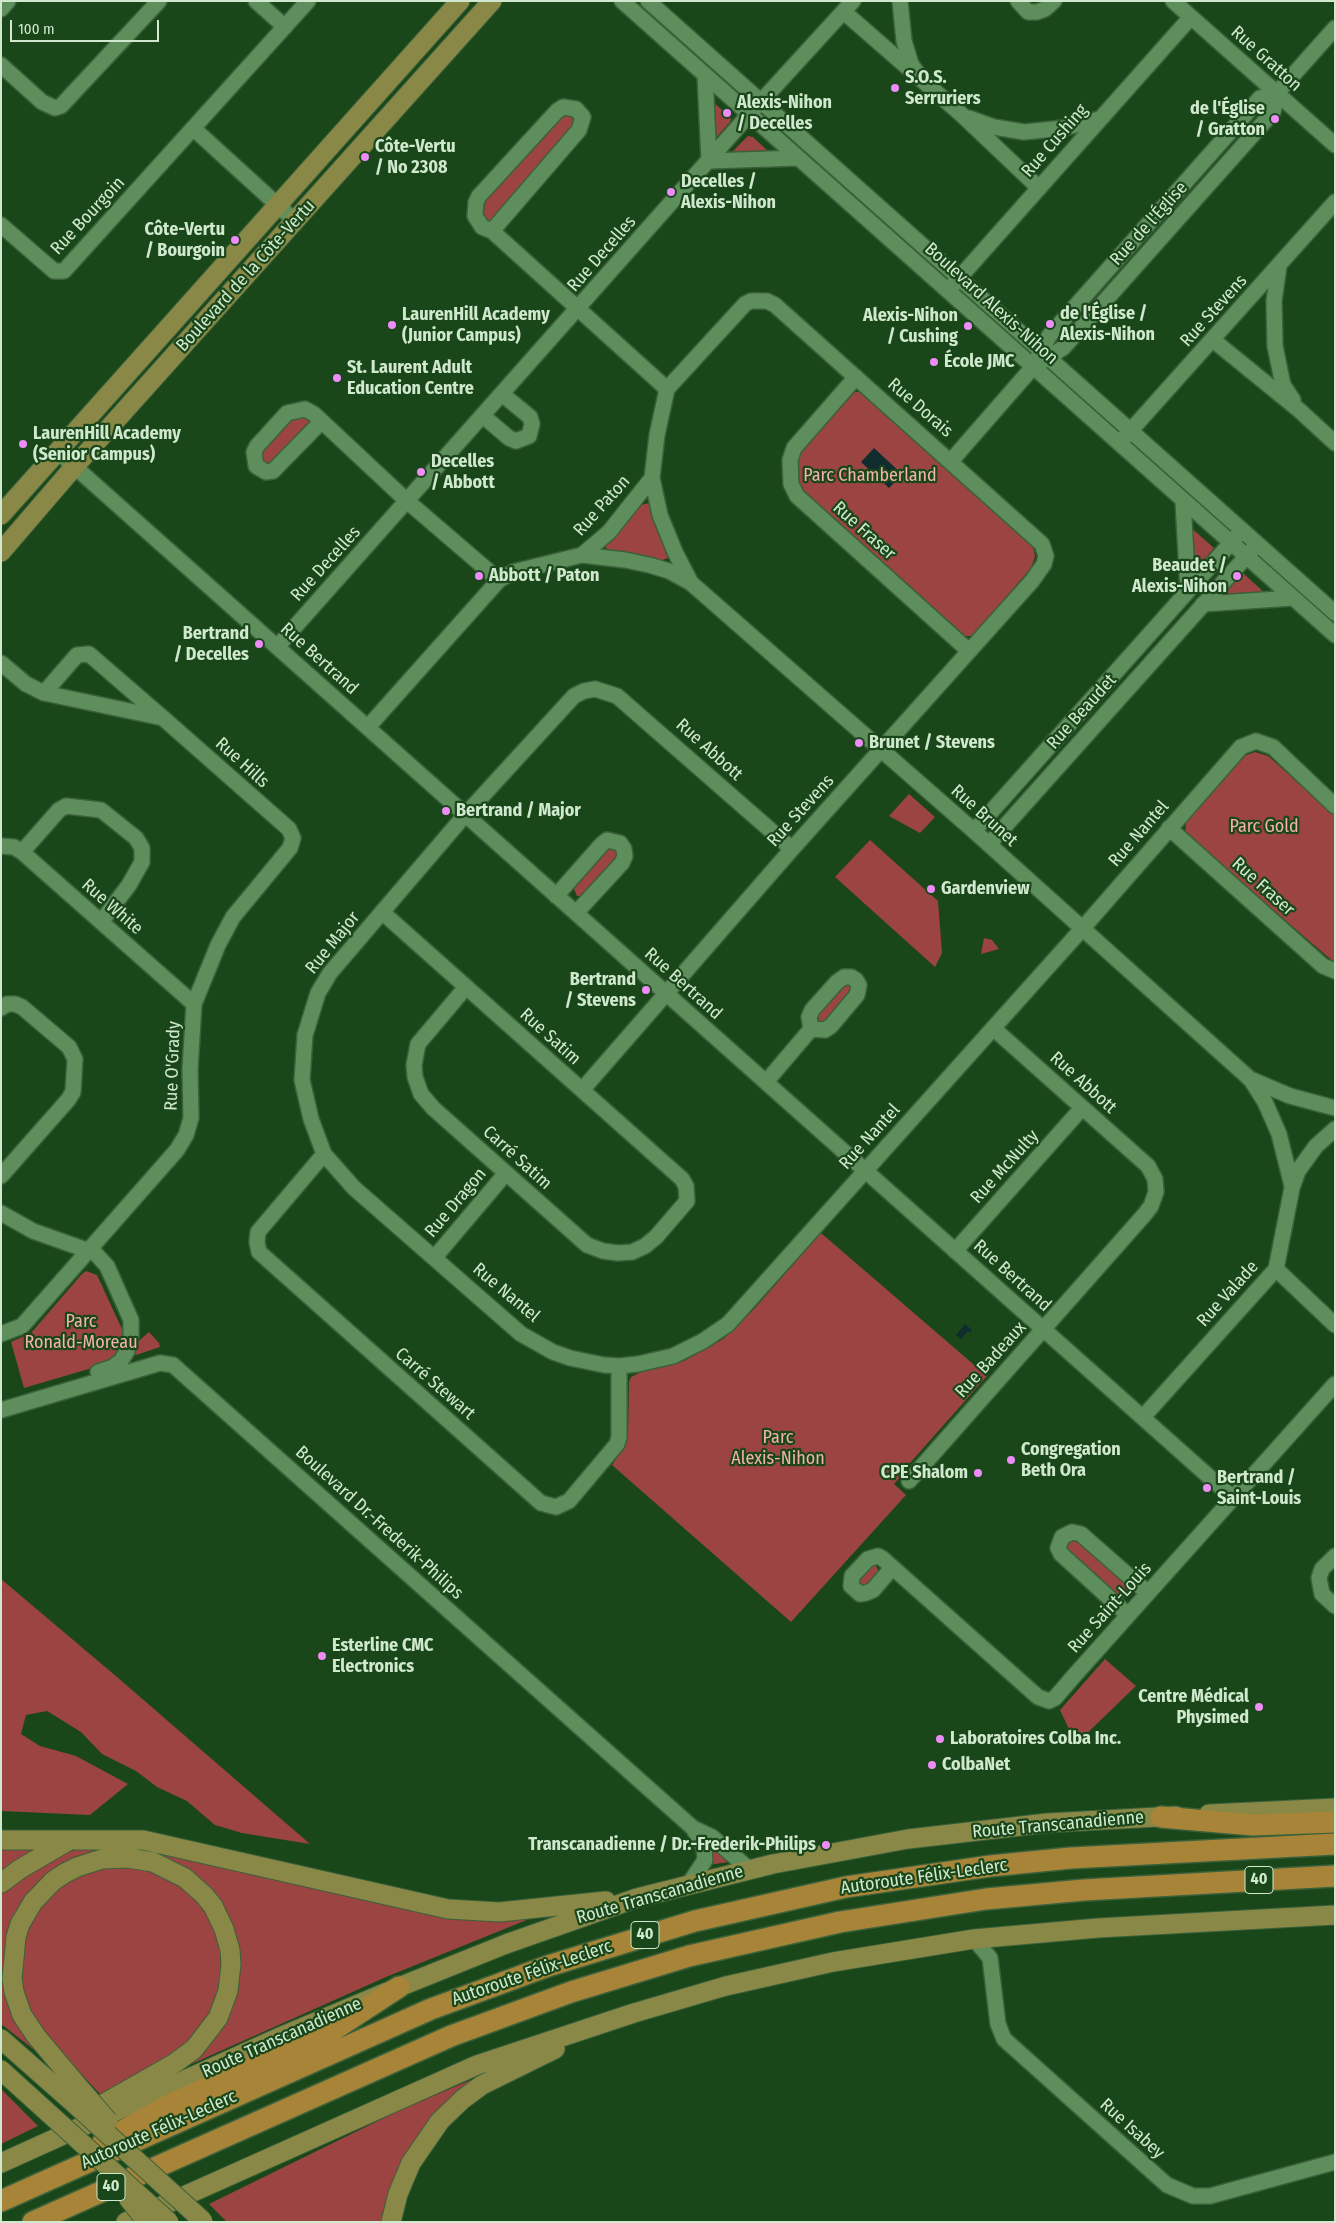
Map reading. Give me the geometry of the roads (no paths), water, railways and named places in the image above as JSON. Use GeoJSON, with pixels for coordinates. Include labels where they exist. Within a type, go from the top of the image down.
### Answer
{"type":"FeatureCollection","features":[{"type":"Feature","properties":{"kind":"highway"},"geometry":{"type":"LineString","coordinates":[[1161,1817],[1254,1825],[1335,1822]]}},
{"type":"Feature","properties":{"kind":"highway","name":"Autoroute Félix-Leclerc"},"geometry":{"type":"LineString","coordinates":[[1,2200],[431,2009],[548,1966],[660,1931],[813,1894],[990,1866],[1071,1858],[1335,1844]]}},
{"type":"Feature","properties":{"kind":"highway","name":"Autoroute Félix-Leclerc"},"geometry":{"type":"LineString","coordinates":[[33,2222],[394,2060],[480,2024],[608,1980],[689,1956],[800,1930],[931,1906],[1044,1893],[1335,1876]]}},
{"type":"Feature","properties":{"kind":"highway"},"geometry":{"type":"LineString","coordinates":[[1184,1884],[1335,1888]]}},
{"type":"Feature","properties":{"kind":"highway"},"geometry":{"type":"LineString","coordinates":[[1,2200],[171,2104],[335,2029],[399,1987]]}},
{"type":"Feature","properties":{"kind":"highway"},"geometry":{"type":"LineString","coordinates":[[60,2222],[188,2152]]}},
{"type":"Feature","properties":{"kind":"main road","name":"Boulevard de la Côte-Vertu"},"geometry":{"type":"LineString","coordinates":[[1,515],[460,1]]}},
{"type":"Feature","properties":{"kind":"main road","name":"Boulevard de la Côte-Vertu"},"geometry":{"type":"LineString","coordinates":[[1,552],[74,467],[492,1]]}},
{"type":"Feature","properties":{"kind":"main road","name":"Route Transcanadienne"},"geometry":{"type":"LineString","coordinates":[[5,2162],[280,2037],[399,1987],[506,1944],[637,1898],[688,1884],[869,1846],[945,1834],[1047,1823],[1335,1808]]}},
{"type":"Feature","properties":{"kind":"main road"},"geometry":{"type":"LineString","coordinates":[[1,1840],[143,1840],[448,1910],[505,1912],[637,1898]]}},
{"type":"Feature","properties":{"kind":"main road"},"geometry":{"type":"LineString","coordinates":[[1,1883],[20,1869],[69,1840]]}},
{"type":"Feature","properties":{"kind":"main road"},"geometry":{"type":"LineString","coordinates":[[5,2162],[184,2057],[202,2041],[218,2018],[228,1991],[230,1978],[230,1950],[224,1929],[212,1906],[195,1885],[174,1871],[152,1862],[128,1858],[102,1859],[77,1866],[53,1881],[33,1902],[20,1924],[16,1937],[12,1979],[14,1992],[22,2015],[76,2095]]}},
{"type":"Feature","properties":{"kind":"main road"},"geometry":{"type":"LineString","coordinates":[[141,2222],[166,2213],[454,2074],[502,2055],[726,1986],[807,1968],[974,1939],[1090,1928],[1335,1915]]}},
{"type":"Feature","properties":{"kind":"main road"},"geometry":{"type":"LineString","coordinates":[[391,2222],[403,2179],[416,2155],[440,2121],[463,2099],[500,2074],[634,2013]]}},
{"type":"Feature","properties":{"kind":"main road"},"geometry":{"type":"LineString","coordinates":[[1,2039],[76,2095],[161,2183],[204,2221]]}},
{"type":"Feature","properties":{"kind":"main road"},"geometry":{"type":"LineString","coordinates":[[1,2070],[87,2148],[166,2213]]}},
{"type":"Feature","properties":{"kind":"main road"},"geometry":{"type":"LineString","coordinates":[[87,2148],[148,2222]]}},
{"type":"Feature","properties":{"kind":"main road"},"geometry":{"type":"LineString","coordinates":[[126,2222],[166,2213]]}},
{"type":"Feature","properties":{"kind":"street"},"geometry":{"type":"LineString","coordinates":[[1,9],[8,1]]}},
{"type":"Feature","properties":{"kind":"street"},"geometry":{"type":"LineString","coordinates":[[1,65],[42,102],[55,108],[66,103],[159,1]]}},
{"type":"Feature","properties":{"kind":"street"},"geometry":{"type":"LineString","coordinates":[[256,1],[285,27]]}},
{"type":"Feature","properties":{"kind":"street","name":"Rue Bourgoin"},"geometry":{"type":"LineString","coordinates":[[1,225],[54,271],[64,271],[308,1]]}},
{"type":"Feature","properties":{"kind":"street","name":"Boulevard Alexis-Nihon"},"geometry":{"type":"LineString","coordinates":[[622,1],[1183,501],[1334,633]]}},
{"type":"Feature","properties":{"kind":"street","name":"Boulevard Alexis-Nihon"},"geometry":{"type":"LineString","coordinates":[[648,1],[1335,614]]}},
{"type":"Feature","properties":{"kind":"street"},"geometry":{"type":"LineString","coordinates":[[900,1],[904,40],[912,64],[922,82]]}},
{"type":"Feature","properties":{"kind":"street"},"geometry":{"type":"LineString","coordinates":[[1018,1],[1028,12],[1037,12],[1045,9],[1054,1]]}},
{"type":"Feature","properties":{"kind":"street","name":"Rue Gratton"},"geometry":{"type":"LineString","coordinates":[[1173,1],[1335,145]]}},
{"type":"Feature","properties":{"kind":"street"},"geometry":{"type":"LineString","coordinates":[[848,6],[922,82],[960,114],[1039,188]]}},
{"type":"Feature","properties":{"kind":"street","name":"Rue Decelles"},"geometry":{"type":"LineString","coordinates":[[278,647],[749,115],[848,6]]}},
{"type":"Feature","properties":{"kind":"street","name":"Rue Cushing"},"geometry":{"type":"LineString","coordinates":[[947,290],[1191,17]]}},
{"type":"Feature","properties":{"kind":"street","name":"Rue de l'Église"},"geometry":{"type":"LineString","coordinates":[[951,461],[1044,354],[1063,348],[1273,112],[1277,93],[1335,28]]}},
{"type":"Feature","properties":{"kind":"street"},"geometry":{"type":"LineString","coordinates":[[705,75],[709,161],[798,158]]}},
{"type":"Feature","properties":{"kind":"street"},"geometry":{"type":"LineString","coordinates":[[492,231],[579,130],[583,117],[576,109],[563,107],[557,111],[480,196],[476,202],[475,216],[482,227],[492,231],[667,389]]}},
{"type":"Feature","properties":{"kind":"street"},"geometry":{"type":"LineString","coordinates":[[960,114],[986,125],[1024,132],[1064,128],[1099,119]]}},
{"type":"Feature","properties":{"kind":"street"},"geometry":{"type":"LineString","coordinates":[[194,129],[295,221]]}},
{"type":"Feature","properties":{"kind":"street","name":"Rue Stevens"},"geometry":{"type":"LineString","coordinates":[[1119,443],[1335,202]]}},
{"type":"Feature","properties":{"kind":"street"},"geometry":{"type":"LineString","coordinates":[[1279,266],[1274,302],[1274,346],[1283,385],[1299,410]]}},
{"type":"Feature","properties":{"kind":"street","name":"Rue Dorais"},"geometry":{"type":"LineString","coordinates":[[667,389],[745,304],[758,299],[775,306],[1036,538],[1042,544],[1046,556]]}},
{"type":"Feature","properties":{"kind":"street"},"geometry":{"type":"LineString","coordinates":[[1213,340],[1299,410],[1335,443]]}},
{"type":"Feature","properties":{"kind":"street","name":"Rue Fraser"},"geometry":{"type":"LineString","coordinates":[[856,377],[794,448],[790,460],[791,484],[797,496],[969,651]]}},
{"type":"Feature","properties":{"kind":"street","name":"Rue Paton"},"geometry":{"type":"LineString","coordinates":[[368,728],[499,580],[513,572],[582,555],[609,532],[652,478],[657,435],[667,389]]}},
{"type":"Feature","properties":{"kind":"street"},"geometry":{"type":"LineString","coordinates":[[483,416],[509,438],[516,441],[529,436],[532,424],[530,417],[502,394]]}},
{"type":"Feature","properties":{"kind":"street"},"geometry":{"type":"LineString","coordinates":[[320,422],[273,471],[266,472],[256,466],[253,458],[257,446],[287,413],[305,409],[314,414],[320,422],[407,501],[499,580]]}},
{"type":"Feature","properties":{"kind":"street","name":"Rue Bertrand"},"geometry":{"type":"LineString","coordinates":[[57,451],[1233,1498]]}},
{"type":"Feature","properties":{"kind":"street","name":"Rue Brunet"},"geometry":{"type":"LineString","coordinates":[[652,478],[660,515],[675,552],[691,582]]}},
{"type":"Feature","properties":{"kind":"street"},"geometry":{"type":"LineString","coordinates":[[1183,501],[1188,591]]}},
{"type":"Feature","properties":{"kind":"street","name":"Rue Beaudet"},"geometry":{"type":"LineString","coordinates":[[974,831],[1242,531]]}},
{"type":"Feature","properties":{"kind":"street","name":"Rue Beaudet"},"geometry":{"type":"LineString","coordinates":[[989,844],[1257,544]]}},
{"type":"Feature","properties":{"kind":"street","name":"Rue Brunet"},"geometry":{"type":"LineString","coordinates":[[582,555],[649,565],[669,571],[691,582],[989,844],[1250,1079],[1265,1102],[1280,1134],[1292,1188]]}},
{"type":"Feature","properties":{"kind":"street","name":"Rue Stevens"},"geometry":{"type":"LineString","coordinates":[[582,1090],[792,850],[1032,581],[1044,564],[1046,556]]}},
{"type":"Feature","properties":{"kind":"street"},"geometry":{"type":"LineString","coordinates":[[1203,604],[1293,598]]}},
{"type":"Feature","properties":{"kind":"street","name":"Rue Hills"},"geometry":{"type":"LineString","coordinates":[[44,693],[77,655],[89,654],[289,829],[293,838]]}},
{"type":"Feature","properties":{"kind":"street","name":"Rue Hills"},"geometry":{"type":"LineString","coordinates":[[1,663],[26,684],[44,693],[163,718]]}},
{"type":"Feature","properties":{"kind":"street","name":"Rue Major"},"geometry":{"type":"LineString","coordinates":[[435,1257],[354,1188],[324,1154],[311,1119],[302,1080],[305,1035],[318,993],[330,973],[465,816],[574,696],[584,691],[595,689]]}},
{"type":"Feature","properties":{"kind":"street","name":"Rue Abbott"},"geometry":{"type":"LineString","coordinates":[[595,689],[608,692],[625,701],[792,850]]}},
{"type":"Feature","properties":{"kind":"street","name":"Rue Nantel"},"geometry":{"type":"LineString","coordinates":[[435,1257],[521,1334],[554,1352],[570,1358],[619,1366],[673,1356],[704,1341],[728,1324],[1082,929],[1241,747],[1256,741],[1273,747],[1335,806]]}},
{"type":"Feature","properties":{"kind":"street"},"geometry":{"type":"LineString","coordinates":[[22,852],[59,810],[66,806],[101,810],[136,838],[142,848],[142,862],[129,885],[101,922]]}},
{"type":"Feature","properties":{"kind":"street","name":"Rue Fraser"},"geometry":{"type":"LineString","coordinates":[[1169,828],[1323,966],[1335,970]]}},
{"type":"Feature","properties":{"kind":"street","name":"Rue O'Grady"},"geometry":{"type":"LineString","coordinates":[[1,1334],[22,1326],[177,1150],[186,1135],[191,1118],[190,1069],[194,1004],[218,945],[233,917],[290,848],[293,838]]}},
{"type":"Feature","properties":{"kind":"street"},"geometry":{"type":"LineString","coordinates":[[556,896],[602,844],[607,840],[620,843],[624,849],[625,856],[622,863],[576,913]]}},
{"type":"Feature","properties":{"kind":"street","name":"Rue White"},"geometry":{"type":"LineString","coordinates":[[1,846],[14,847],[22,852],[194,1004]]}},
{"type":"Feature","properties":{"kind":"street","name":"Rue Satim"},"geometry":{"type":"LineString","coordinates":[[382,912],[682,1179],[688,1192]]}},
{"type":"Feature","properties":{"kind":"street","name":"Carré Satim"},"geometry":{"type":"LineString","coordinates":[[466,987],[418,1044],[414,1065],[415,1077],[422,1094],[433,1108],[587,1245],[603,1251],[632,1252],[645,1246],[656,1237],[682,1208],[688,1192]]}},
{"type":"Feature","properties":{"kind":"street"},"geometry":{"type":"LineString","coordinates":[[1,1008],[7,1004],[15,1004],[22,1007],[69,1047],[75,1058],[73,1092],[68,1100],[1,1176]]}},
{"type":"Feature","properties":{"kind":"street","name":"Rue Abbott"},"geometry":{"type":"LineString","coordinates":[[993,1028],[1148,1166]]}},
{"type":"Feature","properties":{"kind":"street"},"geometry":{"type":"LineString","coordinates":[[766,1082],[811,1029]]}},
{"type":"Feature","properties":{"kind":"street","name":"Rue Brunet"},"geometry":{"type":"LineString","coordinates":[[1250,1079],[1290,1096],[1335,1108]]}},
{"type":"Feature","properties":{"kind":"street","name":"Rue McNulty"},"geometry":{"type":"LineString","coordinates":[[955,1250],[1082,1108]]}},
{"type":"Feature","properties":{"kind":"street","name":"Rue Valade"},"geometry":{"type":"LineString","coordinates":[[1143,1417],[1276,1270],[1292,1188],[1305,1160],[1335,1129]]}},
{"type":"Feature","properties":{"kind":"street","name":"Carré Stewart"},"geometry":{"type":"LineString","coordinates":[[324,1154],[258,1232],[259,1252],[542,1503],[556,1507],[569,1501],[617,1444],[619,1437],[619,1366]]}},
{"type":"Feature","properties":{"kind":"street","name":"Rue Badeaux"},"geometry":{"type":"LineString","coordinates":[[908,1481],[1151,1206],[1156,1185],[1148,1166]]}},
{"type":"Feature","properties":{"kind":"street","name":"Rue Dragon"},"geometry":{"type":"LineString","coordinates":[[435,1257],[506,1173]]}},
{"type":"Feature","properties":{"kind":"street"},"geometry":{"type":"LineString","coordinates":[[1,1213],[33,1231],[98,1254],[108,1266],[131,1320],[130,1343],[121,1361],[112,1367],[1,1401]]}},
{"type":"Feature","properties":{"kind":"street"},"geometry":{"type":"LineString","coordinates":[[1276,1270],[1335,1325]]}},
{"type":"Feature","properties":{"kind":"street","name":"Boulevard Dr.-Frederik-Philips"},"geometry":{"type":"LineString","coordinates":[[1,1410],[160,1363],[173,1365],[693,1828]]}},
{"type":"Feature","properties":{"kind":"street","name":"Rue Saint-Louis"},"geometry":{"type":"LineString","coordinates":[[892,1568],[1043,1700],[1055,1698],[1335,1384]]}},
{"type":"Feature","properties":{"kind":"street"},"geometry":{"type":"LineString","coordinates":[[1128,1615],[1061,1554],[1058,1548],[1062,1537],[1072,1532],[1081,1534],[1148,1593]]}},
{"type":"Feature","properties":{"kind":"street"},"geometry":{"type":"LineString","coordinates":[[1335,1556],[1322,1569],[1320,1586],[1322,1594],[1335,1606]]}},
{"type":"Feature","properties":{"kind":"street"},"geometry":{"type":"LineString","coordinates":[[693,1828],[712,1837],[750,1870]]}},
{"type":"Feature","properties":{"kind":"street"},"geometry":{"type":"LineString","coordinates":[[688,1884],[705,1860],[705,1850],[693,1828]]}},
{"type":"Feature","properties":{"kind":"street"},"geometry":{"type":"LineString","coordinates":[[974,1939],[990,1958],[1003,1936]]}},
{"type":"Feature","properties":{"kind":"street","name":"Rue Isabey"},"geometry":{"type":"LineString","coordinates":[[990,1958],[998,2024],[1004,2039],[1167,2185],[1193,2196],[1210,2196],[1335,2162]]}},
{"type":"Feature","properties":{"kind":"water"},"geometry":{"type":"Polygon","coordinates":[[[874,448],[902,474],[889,488],[861,462],[874,448]]]}},
{"type":"Feature","properties":{"kind":"water"},"geometry":{"type":"Polygon","coordinates":[[[965,1324],[972,1330],[970,1333],[968,1331],[961,1339],[956,1335],[965,1324]]]}},
{"type":"Feature","properties":{"kind":"place","name":"S.O.S. Serruriers"},"geometry":{"type":"Point","coordinates":[895,88]}},
{"type":"Feature","properties":{"kind":"place","name":"Alexis-Nihon / Decelles"},"geometry":{"type":"Point","coordinates":[727,113]}},
{"type":"Feature","properties":{"kind":"place","name":"de l'Église / Gratton"},"geometry":{"type":"Point","coordinates":[1275,119]}},
{"type":"Feature","properties":{"kind":"place","name":"Côte-Vertu / No 2308"},"geometry":{"type":"Point","coordinates":[365,157]}},
{"type":"Feature","properties":{"kind":"place","name":"Decelles / Alexis-Nihon"},"geometry":{"type":"Point","coordinates":[671,192]}},
{"type":"Feature","properties":{"kind":"place","name":"Côte-Vertu / Bourgoin"},"geometry":{"type":"Point","coordinates":[235,240]}},
{"type":"Feature","properties":{"kind":"place","name":"de l'Église / Alexis-Nihon"},"geometry":{"type":"Point","coordinates":[1050,324]}},
{"type":"Feature","properties":{"kind":"place","name":"LaurenHill Academy (Junior Campus)"},"geometry":{"type":"Point","coordinates":[392,325]}},
{"type":"Feature","properties":{"kind":"place","name":"Alexis-Nihon / Cushing"},"geometry":{"type":"Point","coordinates":[968,326]}},
{"type":"Feature","properties":{"kind":"place","name":"École JMC"},"geometry":{"type":"Point","coordinates":[934,362]}},
{"type":"Feature","properties":{"kind":"place","name":"St. Laurent Adult Education Centre"},"geometry":{"type":"Point","coordinates":[337,378]}},
{"type":"Feature","properties":{"kind":"place","name":"LaurenHill Academy (Senior Campus)"},"geometry":{"type":"Point","coordinates":[23,444]}},
{"type":"Feature","properties":{"kind":"place","name":"Decelles / Abbott"},"geometry":{"type":"Point","coordinates":[421,472]}},
{"type":"Feature","properties":{"kind":"place","name":"Abbott / Paton"},"geometry":{"type":"Point","coordinates":[479,576]}},
{"type":"Feature","properties":{"kind":"place","name":"Beaudet / Alexis-Nihon"},"geometry":{"type":"Point","coordinates":[1237,576]}},
{"type":"Feature","properties":{"kind":"place","name":"Bertrand / Decelles"},"geometry":{"type":"Point","coordinates":[259,644]}},
{"type":"Feature","properties":{"kind":"place","name":"Brunet / Stevens"},"geometry":{"type":"Point","coordinates":[859,743]}},
{"type":"Feature","properties":{"kind":"place","name":"Bertrand / Major"},"geometry":{"type":"Point","coordinates":[446,811]}},
{"type":"Feature","properties":{"kind":"place","name":"Gardenview"},"geometry":{"type":"Point","coordinates":[931,889]}},
{"type":"Feature","properties":{"kind":"place","name":"Bertrand / Stevens"},"geometry":{"type":"Point","coordinates":[646,990]}},
{"type":"Feature","properties":{"kind":"place","name":"Congregation Beth Ora"},"geometry":{"type":"Point","coordinates":[1011,1460]}},
{"type":"Feature","properties":{"kind":"place","name":"CPE Shalom"},"geometry":{"type":"Point","coordinates":[978,1473]}},
{"type":"Feature","properties":{"kind":"place","name":"Bertrand / Saint-Louis"},"geometry":{"type":"Point","coordinates":[1207,1488]}},
{"type":"Feature","properties":{"kind":"place","name":"Esterline CMC Electronics"},"geometry":{"type":"Point","coordinates":[322,1656]}},
{"type":"Feature","properties":{"kind":"place","name":"Centre Médical Physimed"},"geometry":{"type":"Point","coordinates":[1259,1707]}},
{"type":"Feature","properties":{"kind":"place","name":"Laboratoires Colba Inc."},"geometry":{"type":"Point","coordinates":[940,1739]}},
{"type":"Feature","properties":{"kind":"place","name":"ColbaNet"},"geometry":{"type":"Point","coordinates":[932,1765]}},
{"type":"Feature","properties":{"kind":"place","name":"Transcanadienne / Dr.-Frederik-Philips"},"geometry":{"type":"Point","coordinates":[826,1845]}},
{"type":"Feature","properties":{"kind":"park label","name":"Parc Chamberland"},"geometry":{"type":"Point","coordinates":[870,476]}},
{"type":"Feature","properties":{"kind":"park label","name":"Parc Gold"},"geometry":{"type":"Point","coordinates":[1264,827]}},
{"type":"Feature","properties":{"kind":"park label","name":"Parc Ronald-Moreau"},"geometry":{"type":"Point","coordinates":[81,1332]}},
{"type":"Feature","properties":{"kind":"park label","name":"Parc Alexis-Nihon"},"geometry":{"type":"Point","coordinates":[778,1448]}}]}
